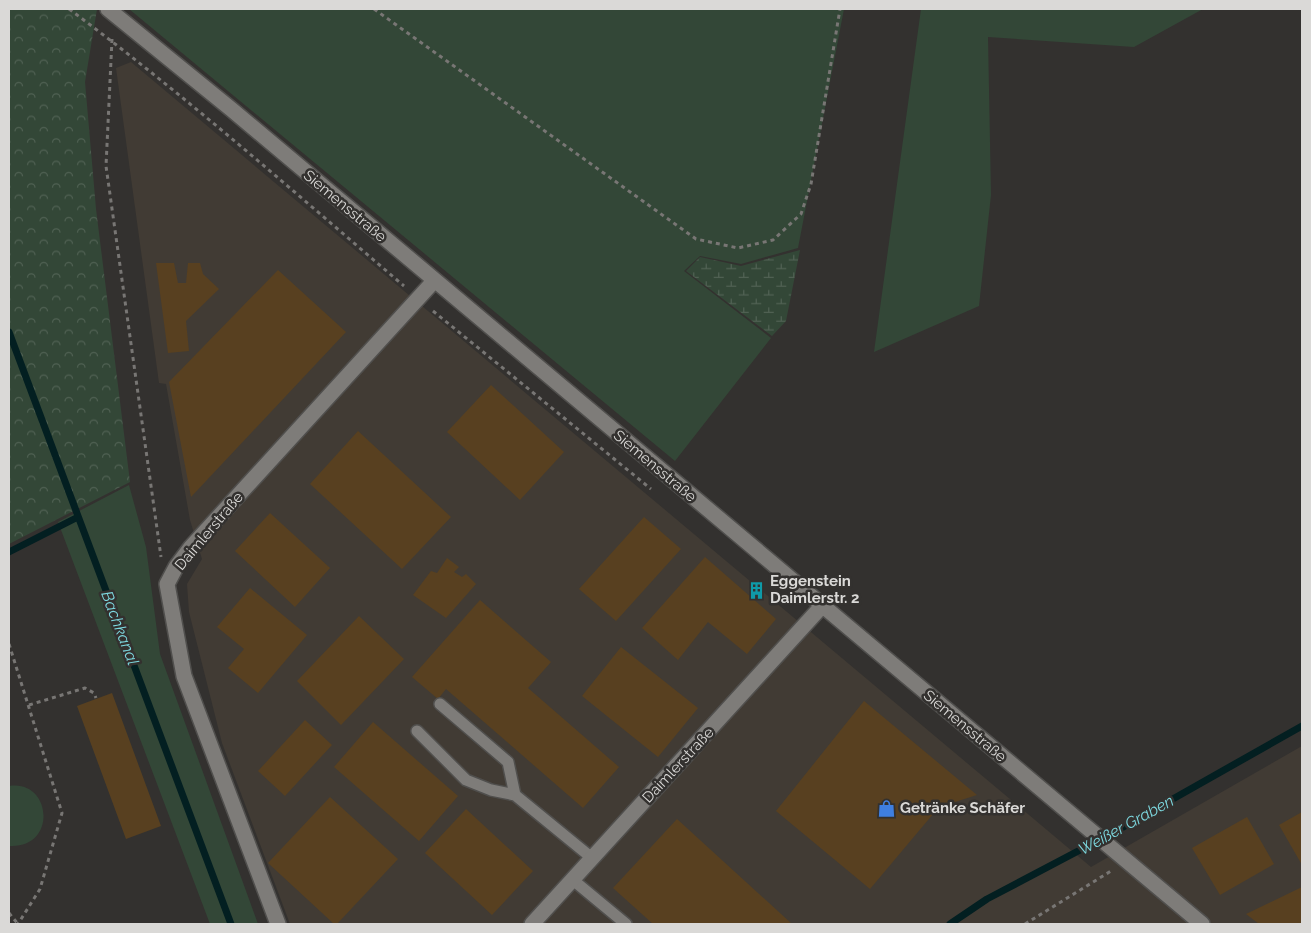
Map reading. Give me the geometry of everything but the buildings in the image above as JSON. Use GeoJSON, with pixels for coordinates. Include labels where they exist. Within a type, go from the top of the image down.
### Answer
{"type":"FeatureCollection","features":[{"type":"Feature","properties":{"kind":"street","name":"Siemensstraße"},"geometry":{"type":"LineString","coordinates":[[110,11],[1202,924]]}},
{"type":"Feature","properties":{"kind":"street","name":"Daimlerstraße"},"geometry":{"type":"LineString","coordinates":[[278,924],[184,676],[167,584],[176,567],[192,547],[434,281]]}},
{"type":"Feature","properties":{"kind":"street","name":"Daimlerstraße"},"geometry":{"type":"LineString","coordinates":[[532,924],[822,606]]}},
{"type":"Feature","properties":{"kind":"lane"},"geometry":{"type":"LineString","coordinates":[[440,704],[508,762],[515,795]]}},
{"type":"Feature","properties":{"kind":"lane"},"geometry":{"type":"LineString","coordinates":[[417,730],[466,780],[491,790],[515,795],[592,858]]}},
{"type":"Feature","properties":{"kind":"lane"},"geometry":{"type":"LineString","coordinates":[[573,880],[626,924]]}},
{"type":"Feature","properties":{"kind":"path"},"geometry":{"type":"LineString","coordinates":[[69,9],[112,40],[276,176],[418,299],[658,495]]}},
{"type":"Feature","properties":{"kind":"path"},"geometry":{"type":"LineString","coordinates":[[374,9],[696,239],[738,248],[773,240],[800,214],[811,184],[840,9]]}},
{"type":"Feature","properties":{"kind":"path"},"geometry":{"type":"LineString","coordinates":[[110,11],[112,40],[106,166],[158,541],[167,584]]}},
{"type":"Feature","properties":{"kind":"path"},"geometry":{"type":"LineString","coordinates":[[9,644],[62,812],[40,889],[18,924],[9,913]]}},
{"type":"Feature","properties":{"kind":"path"},"geometry":{"type":"LineString","coordinates":[[29,705],[85,688],[94,693],[96,698]]}},
{"type":"Feature","properties":{"kind":"path"},"geometry":{"type":"LineString","coordinates":[[1025,924],[1127,862]]}},
{"type":"Feature","properties":{"kind":"shaded area"},"geometry":{"type":"Polygon","coordinates":[[[131,62],[1091,867],[1302,746],[1302,924],[290,924],[222,743],[189,612],[187,584],[202,559],[190,520],[166,384],[159,383],[116,68],[131,62]]]}},
{"type":"Feature","properties":{"kind":"green space"},"geometry":{"type":"Polygon","coordinates":[[[9,9],[97,9],[85,82],[96,209],[130,482],[9,544],[9,9]]]}},
{"type":"Feature","properties":{"kind":"green space"},"geometry":{"type":"Polygon","coordinates":[[[129,9],[844,9],[798,248],[741,264],[700,256],[684,271],[771,338],[675,461],[129,9]]]}},
{"type":"Feature","properties":{"kind":"green space"},"geometry":{"type":"Polygon","coordinates":[[[921,9],[1203,9],[1134,47],[988,37],[991,195],[979,306],[874,352],[921,9]]]}},
{"type":"Feature","properties":{"kind":"green space"},"geometry":{"type":"Polygon","coordinates":[[[800,250],[786,321],[772,336],[686,271],[700,257],[741,266],[800,250]]]}},
{"type":"Feature","properties":{"kind":"green space"},"geometry":{"type":"Polygon","coordinates":[[[129,485],[146,547],[160,654],[258,924],[210,924],[58,522],[129,485]]]}},
{"type":"Feature","properties":{"kind":"green space"},"geometry":{"type":"Polygon","coordinates":[[[9,786],[23,787],[34,793],[41,803],[44,814],[42,826],[36,837],[25,844],[9,846],[9,786]]]}},
{"type":"Feature","properties":{"kind":"waterway","name":"Bachkanal"},"geometry":{"type":"LineString","coordinates":[[9,332],[231,924]]}},
{"type":"Feature","properties":{"kind":"waterway"},"geometry":{"type":"LineString","coordinates":[[9,552],[78,517]]}},
{"type":"Feature","properties":{"kind":"waterway","name":"Weißer Graben"},"geometry":{"type":"LineString","coordinates":[[950,924],[987,899],[1118,830],[1302,726]]}},
{"type":"Feature","properties":{"kind":"place","name":"Eggenstein Daimlerstr. 2"},"geometry":{"type":"Point","coordinates":[756,590]}},
{"type":"Feature","properties":{"kind":"place","name":"Getränke Schäfer"},"geometry":{"type":"Point","coordinates":[886,808]}}]}
